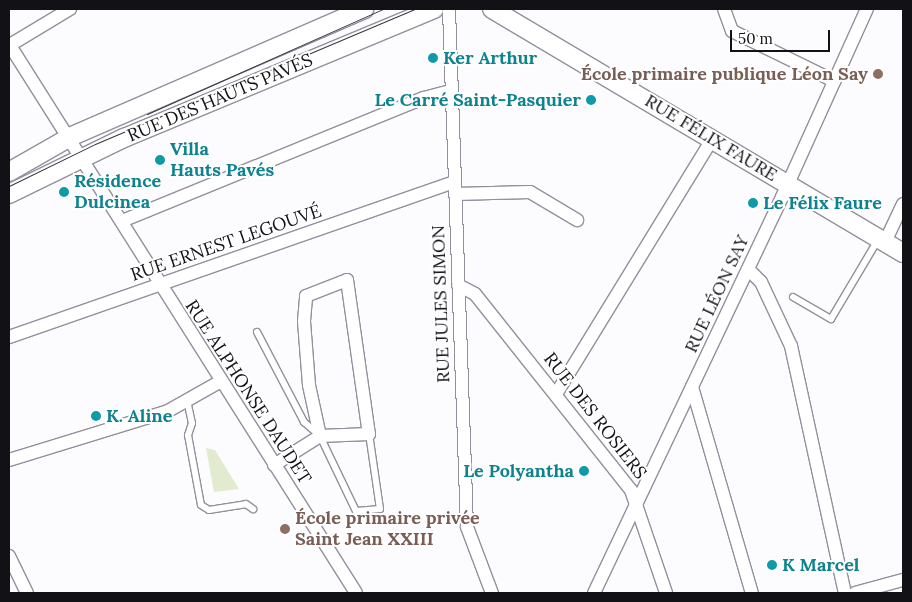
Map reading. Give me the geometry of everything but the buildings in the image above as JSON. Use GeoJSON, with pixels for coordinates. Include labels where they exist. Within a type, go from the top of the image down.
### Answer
{"type":"FeatureCollection","features":[{"type":"Feature","properties":{"kind":"street"},"geometry":{"type":"LineString","coordinates":[[9,44],[70,9]]}},
{"type":"Feature","properties":{"kind":"street","name":"RUE DES HAUTS PAVÉS"},"geometry":{"type":"LineString","coordinates":[[9,194],[37,178],[77,149],[364,9]]}},
{"type":"Feature","properties":{"kind":"street","name":"RUE DES HAUTS PAVÉS"},"geometry":{"type":"LineString","coordinates":[[9,172],[77,149],[124,138],[434,9]]}},
{"type":"Feature","properties":{"kind":"street","name":"RUE JULES SIMON"},"geometry":{"type":"LineString","coordinates":[[449,9],[467,526],[492,593]]}},
{"type":"Feature","properties":{"kind":"street","name":"RUE FÉLIX FAURE"},"geometry":{"type":"LineString","coordinates":[[492,9],[903,253]]}},
{"type":"Feature","properties":{"kind":"street"},"geometry":{"type":"LineString","coordinates":[[724,9],[732,31],[834,81]]}},
{"type":"Feature","properties":{"kind":"street","name":"RUE LÉON SAY"},"geometry":{"type":"LineString","coordinates":[[594,593],[748,269],[867,9]]}},
{"type":"Feature","properties":{"kind":"street","name":"RUE ALPHONSE DAUDET"},"geometry":{"type":"LineString","coordinates":[[9,44],[356,593]]}},
{"type":"Feature","properties":{"kind":"street"},"geometry":{"type":"LineString","coordinates":[[122,221],[424,98],[451,91]]}},
{"type":"Feature","properties":{"kind":"street"},"geometry":{"type":"LineString","coordinates":[[556,394],[712,139]]}},
{"type":"Feature","properties":{"kind":"street","name":"RUE ERNEST LEGOUVÉ"},"geometry":{"type":"LineString","coordinates":[[9,337],[455,188],[530,192],[577,220]]}},
{"type":"Feature","properties":{"kind":"street"},"geometry":{"type":"LineString","coordinates":[[882,240],[903,204]]}},
{"type":"Feature","properties":{"kind":"street"},"geometry":{"type":"LineString","coordinates":[[748,269],[761,282],[791,346],[845,593]]}},
{"type":"Feature","properties":{"kind":"street"},"geometry":{"type":"LineString","coordinates":[[274,465],[320,436],[369,434],[347,280],[306,296],[304,321],[309,386],[320,436]]}},
{"type":"Feature","properties":{"kind":"street","name":"RUE DES ROSIERS"},"geometry":{"type":"LineString","coordinates":[[458,285],[475,294],[632,490],[666,593]]}},
{"type":"Feature","properties":{"kind":"street"},"geometry":{"type":"LineString","coordinates":[[9,460],[168,411],[221,381]]}},
{"type":"Feature","properties":{"kind":"street"},"geometry":{"type":"LineString","coordinates":[[692,387],[752,593]]}},
{"type":"Feature","properties":{"kind":"street"},"geometry":{"type":"LineString","coordinates":[[9,556],[27,593]]}},
{"type":"Feature","properties":{"kind":"street"},"geometry":{"type":"LineString","coordinates":[[854,593],[903,580]]}},
{"type":"Feature","properties":{"kind":"lane"},"geometry":{"type":"LineString","coordinates":[[793,297],[831,319],[882,240]]}},
{"type":"Feature","properties":{"kind":"lane"},"geometry":{"type":"LineString","coordinates":[[258,332],[304,422],[320,436],[356,511],[380,508],[369,434]]}},
{"type":"Feature","properties":{"kind":"lane"},"geometry":{"type":"LineString","coordinates":[[187,400],[192,423],[188,435],[201,505],[208,510],[246,504],[254,509]]}},
{"type":"Feature","properties":{"kind":"green space"},"geometry":{"type":"Polygon","coordinates":[[[206,448],[215,450],[239,489],[214,492],[206,448]]]}},
{"type":"Feature","properties":{"kind":"tram line"},"geometry":{"type":"LineString","coordinates":[[147,114],[383,9]]}},
{"type":"Feature","properties":{"kind":"tram line"},"geometry":{"type":"LineString","coordinates":[[9,186],[95,144],[415,9]]}},
{"type":"Feature","properties":{"kind":"place","name":"Ker Arthur"},"geometry":{"type":"Point","coordinates":[433,58]}},
{"type":"Feature","properties":{"kind":"place","name":"École primaire publique Léon Say"},"geometry":{"type":"Point","coordinates":[878,74]}},
{"type":"Feature","properties":{"kind":"place","name":"Le Carré Saint-Pasquier"},"geometry":{"type":"Point","coordinates":[591,100]}},
{"type":"Feature","properties":{"kind":"place","name":"Villa Hauts Pavés"},"geometry":{"type":"Point","coordinates":[160,160]}},
{"type":"Feature","properties":{"kind":"place","name":"Résidence Dulcinea"},"geometry":{"type":"Point","coordinates":[64,192]}},
{"type":"Feature","properties":{"kind":"place","name":"Le Félix Faure"},"geometry":{"type":"Point","coordinates":[753,203]}},
{"type":"Feature","properties":{"kind":"place","name":"K. Aline"},"geometry":{"type":"Point","coordinates":[96,416]}},
{"type":"Feature","properties":{"kind":"place","name":"Le Polyantha"},"geometry":{"type":"Point","coordinates":[584,471]}},
{"type":"Feature","properties":{"kind":"place","name":"École primaire privée Saint Jean XXIII"},"geometry":{"type":"Point","coordinates":[285,529]}},
{"type":"Feature","properties":{"kind":"place","name":"K Marcel"},"geometry":{"type":"Point","coordinates":[772,565]}}]}
